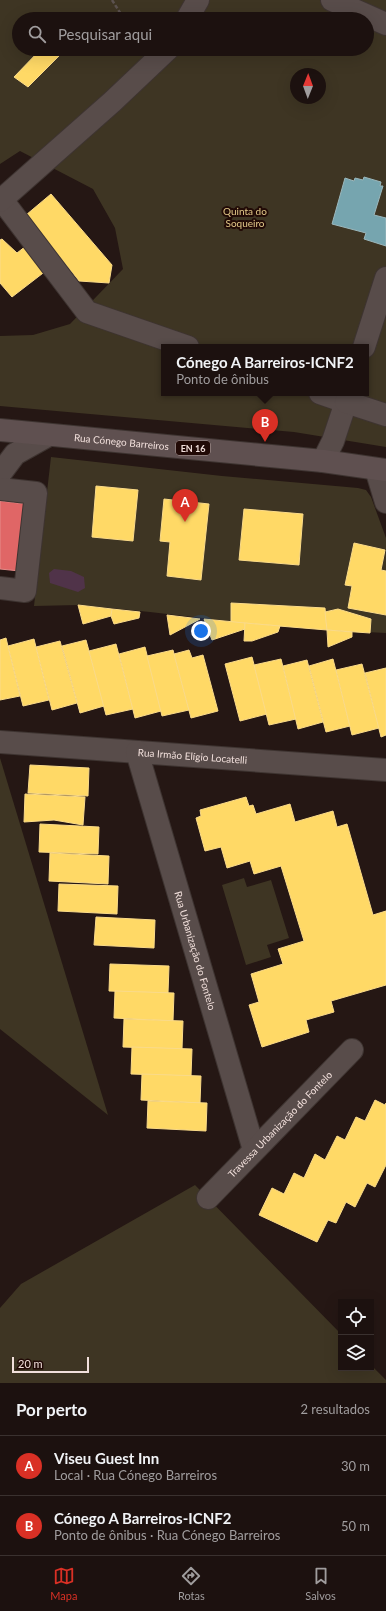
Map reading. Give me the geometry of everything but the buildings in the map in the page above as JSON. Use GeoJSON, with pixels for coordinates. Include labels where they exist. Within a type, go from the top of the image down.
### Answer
{"type":"FeatureCollection","features":[{"type":"Feature","properties":{"kind":"main road","name":"Rua Cónego Barreiros"},"geometry":{"type":"LineString","coordinates":[[0,430],[323,461],[381,470]]}},
{"type":"Feature","properties":{"kind":"street"},"geometry":{"type":"LineString","coordinates":[[191,12],[198,0]]}},
{"type":"Feature","properties":{"kind":"street"},"geometry":{"type":"LineString","coordinates":[[332,0],[359,12]]}},
{"type":"Feature","properties":{"kind":"street"},"geometry":{"type":"LineString","coordinates":[[374,19],[386,24]]}},
{"type":"Feature","properties":{"kind":"street"},"geometry":{"type":"LineString","coordinates":[[161,56],[112,102],[1,200],[88,312],[179,344]]}},
{"type":"Feature","properties":{"kind":"street"},"geometry":{"type":"LineString","coordinates":[[365,344],[386,278]]}},
{"type":"Feature","properties":{"kind":"street"},"geometry":{"type":"LineString","coordinates":[[336,396],[347,398],[386,415]]}},
{"type":"Feature","properties":{"kind":"street"},"geometry":{"type":"LineString","coordinates":[[323,461],[333,441],[347,398]]}},
{"type":"Feature","properties":{"kind":"street"},"geometry":{"type":"LineString","coordinates":[[0,474],[15,454],[48,435]]}},
{"type":"Feature","properties":{"kind":"street"},"geometry":{"type":"LineString","coordinates":[[381,470],[386,502]]}},
{"type":"Feature","properties":{"kind":"street"},"geometry":{"type":"LineString","coordinates":[[0,489],[36,493],[25,591],[0,588]]}},
{"type":"Feature","properties":{"kind":"street","name":"Rua Irmão Elígio Locatelli"},"geometry":{"type":"LineString","coordinates":[[0,742],[386,770]]}},
{"type":"Feature","properties":{"kind":"street","name":"Rua Urbanização do Fontelo"},"geometry":{"type":"LineString","coordinates":[[137,752],[254,1150]]}},
{"type":"Feature","properties":{"kind":"street","name":"Travessa Urbanização do Fontelo"},"geometry":{"type":"LineString","coordinates":[[208,1198],[352,1050]]}},
{"type":"Feature","properties":{"kind":"path"},"geometry":{"type":"LineString","coordinates":[[112,0],[120,12]]}},
{"type":"Feature","properties":{"kind":"green space","name":"Quinta do Soqueiro"},"geometry":{"type":"Polygon","coordinates":[[[0,0],[386,0],[386,447],[294,432],[0,406],[0,336],[33,335],[70,324],[123,269],[115,228],[93,189],[20,151],[0,164],[0,0]]]}},
{"type":"Feature","properties":{"kind":"green space"},"geometry":{"type":"Polygon","coordinates":[[[51,457],[366,490],[371,497],[386,538],[386,633],[245,623],[78,605],[34,606],[51,457]]]}},
{"type":"Feature","properties":{"kind":"green space"},"geometry":{"type":"Polygon","coordinates":[[[0,758],[108,1115],[0,1029],[0,758]]]}},
{"type":"Feature","properties":{"kind":"green space"},"geometry":{"type":"Polygon","coordinates":[[[244,878],[247,887],[271,880],[289,938],[267,945],[271,957],[246,965],[222,885],[244,878]]]}},
{"type":"Feature","properties":{"kind":"green space"},"geometry":{"type":"Polygon","coordinates":[[[195,1185],[338,1331],[338,1371],[374,1371],[374,1368],[386,1380],[386,1383],[0,1383],[0,1308],[21,1284],[195,1185]]]}},
{"type":"Feature","properties":{"kind":"shaded area"},"geometry":{"type":"Polygon","coordinates":[[[54,569],[71,571],[84,577],[85,588],[78,592],[50,583],[49,573],[54,569]]]}},
{"type":"Feature","properties":{"kind":"place","name":"Cónego A Barreiros-ICNF2"},"geometry":{"type":"Point","coordinates":[265,442]}},
{"type":"Feature","properties":{"kind":"place","name":"Viseu Guest Inn"},"geometry":{"type":"Point","coordinates":[185,522]}}]}
